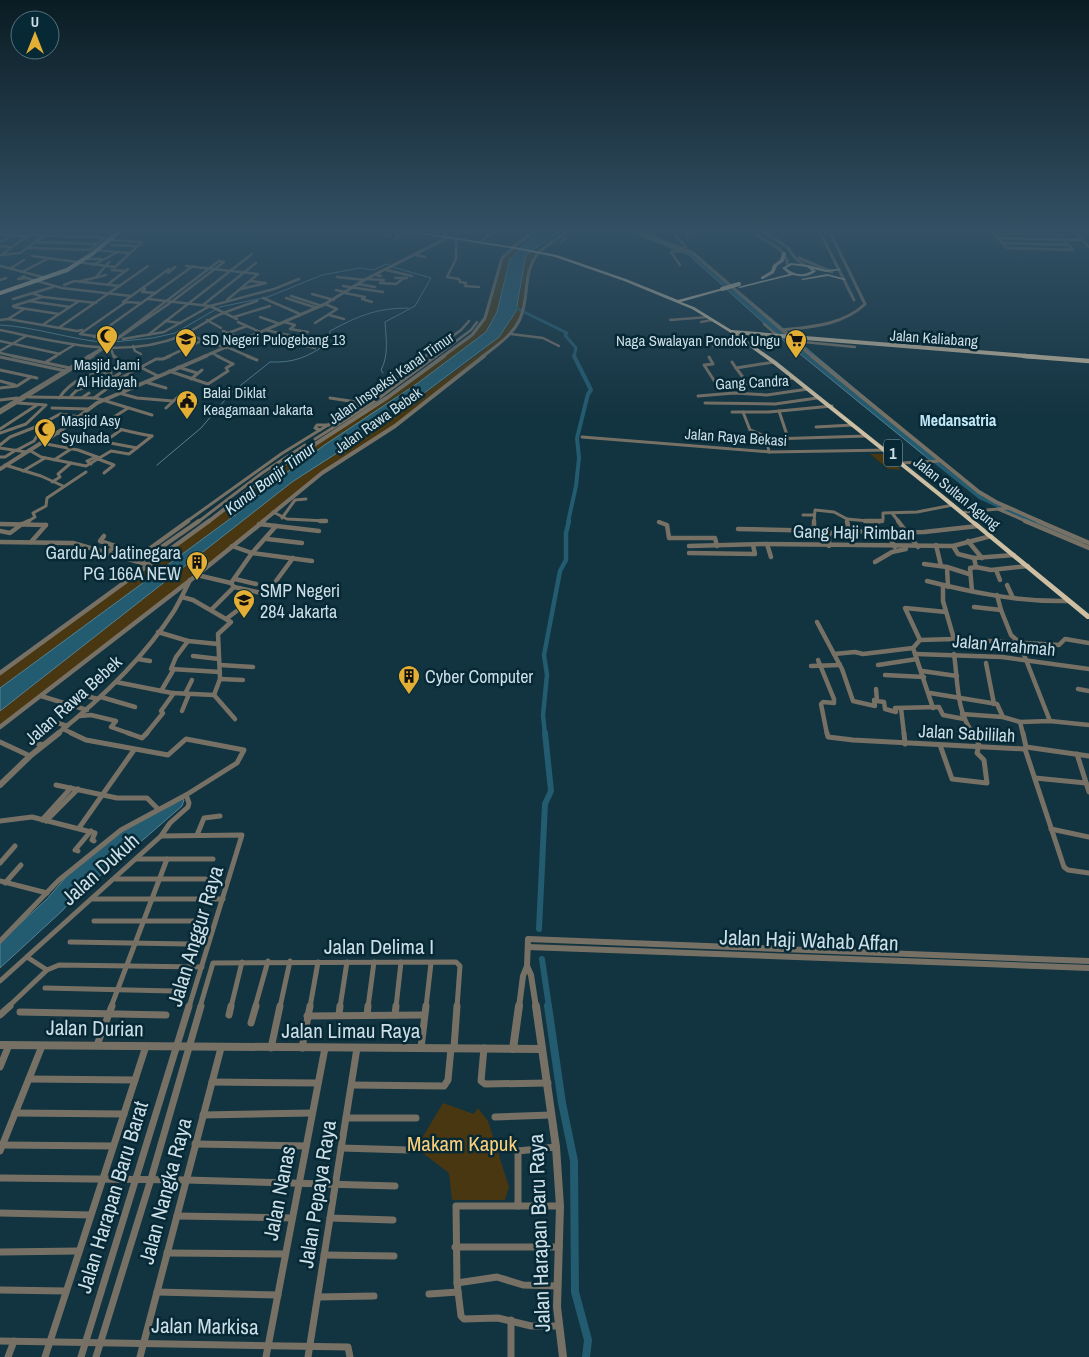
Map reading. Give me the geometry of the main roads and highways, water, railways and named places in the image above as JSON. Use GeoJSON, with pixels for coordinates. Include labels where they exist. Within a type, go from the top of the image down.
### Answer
{"type":"FeatureCollection","features":[{"type":"Feature","properties":{"kind":"highway","name":"Jalan Sultan Agung"},"geometry":{"type":"LineString","coordinates":[[656,291],[685,302],[735,333],[786,370],[817,398],[831,406],[965,512],[1014,555],[1089,615]]}},
{"type":"Feature","properties":{"kind":"highway"},"geometry":{"type":"LineString","coordinates":[[685,302],[720,291]]}},
{"type":"Feature","properties":{"kind":"highway","name":"Jalan Sultan Agung"},"geometry":{"type":"LineString","coordinates":[[685,302],[735,333],[786,370]]}},
{"type":"Feature","properties":{"kind":"highway","name":"Jalan Sultan Agung"},"geometry":{"type":"LineString","coordinates":[[793,377],[887,451]]}},
{"type":"Feature","properties":{"kind":"highway","name":"Jalan Sultan Agung"},"geometry":{"type":"LineString","coordinates":[[954,504],[978,526],[1089,615]]}},
{"type":"Feature","properties":{"kind":"main road","name":"Jalan Kaliabang"},"geometry":{"type":"LineString","coordinates":[[735,333],[839,343],[1089,361]]}},
{"type":"Feature","properties":{"kind":"water"},"geometry":{"type":"Polygon","coordinates":[[[502,291],[520,291],[516,311],[499,337],[388,420],[292,482],[0,711],[0,688],[238,513],[279,478],[326,444],[418,383],[486,332],[497,312],[502,291]]]}},
{"type":"Feature","properties":{"kind":"water"},"geometry":{"type":"Polygon","coordinates":[[[729,291],[739,291],[941,461],[931,461],[778,336],[729,291]]]}},
{"type":"Feature","properties":{"kind":"water"},"geometry":{"type":"Polygon","coordinates":[[[181,799],[184,800],[182,806],[107,871],[83,887],[62,911],[0,968],[0,942],[47,899],[72,870],[125,828],[181,799]]]}},
{"type":"Feature","properties":{"kind":"waterway"},"geometry":{"type":"LineString","coordinates":[[113,342],[153,338],[175,333],[220,307],[268,297],[282,291]]}},
{"type":"Feature","properties":{"kind":"waterway"},"geometry":{"type":"LineString","coordinates":[[383,373],[381,370],[385,358],[385,322],[415,306],[423,291]]}},
{"type":"Feature","properties":{"kind":"waterway"},"geometry":{"type":"LineString","coordinates":[[157,465],[201,428],[231,393],[270,362],[294,360],[314,352],[328,343],[330,331],[359,317],[386,309],[408,308]]}},
{"type":"Feature","properties":{"kind":"waterway"},"geometry":{"type":"LineString","coordinates":[[516,308],[567,333],[565,335],[576,348],[574,356]]}},
{"type":"Feature","properties":{"kind":"waterway"},"geometry":{"type":"LineString","coordinates":[[0,325],[109,343]]}},
{"type":"Feature","properties":{"kind":"waterway"},"geometry":{"type":"LineString","coordinates":[[568,522],[576,486],[579,458],[577,438],[588,394],[591,390],[574,356]]}},
{"type":"Feature","properties":{"kind":"waterway"},"geometry":{"type":"LineString","coordinates":[[927,455],[981,498],[1080,542]]}},
{"type":"Feature","properties":{"kind":"waterway"},"geometry":{"type":"LineString","coordinates":[[545,734],[543,715],[547,675],[544,655],[560,571],[566,560],[566,533],[569,521]]}},
{"type":"Feature","properties":{"kind":"waterway"},"geometry":{"type":"LineString","coordinates":[[539,929],[545,804],[551,791],[545,733]]}},
{"type":"Feature","properties":{"kind":"waterway"},"geometry":{"type":"LineString","coordinates":[[542,959],[549,1007]]}},
{"type":"Feature","properties":{"kind":"waterway"},"geometry":{"type":"LineString","coordinates":[[548,1006],[562,1103],[574,1161],[575,1292],[588,1340],[586,1357]]}},
{"type":"Feature","properties":{"kind":"place","name":"Masjid Jami Al Hidayah"},"geometry":{"type":"Point","coordinates":[107,355]}},
{"type":"Feature","properties":{"kind":"place","name":"SD Negeri Pulogebang 13"},"geometry":{"type":"Point","coordinates":[186,358]}},
{"type":"Feature","properties":{"kind":"place","name":"Naga Swalayan Pondok Ungu"},"geometry":{"type":"Point","coordinates":[796,359]}},
{"type":"Feature","properties":{"kind":"place","name":"Balai Diklat Keagamaan Jakarta"},"geometry":{"type":"Point","coordinates":[187,420]}},
{"type":"Feature","properties":{"kind":"place","name":"Masjid Asy Syuhada"},"geometry":{"type":"Point","coordinates":[45,448]}},
{"type":"Feature","properties":{"kind":"place","name":"Gardu AJ Jatinegara PG 166A NEW"},"geometry":{"type":"Point","coordinates":[197,581]}},
{"type":"Feature","properties":{"kind":"place","name":"SMP Negeri 284 Jakarta"},"geometry":{"type":"Point","coordinates":[244,619]}},
{"type":"Feature","properties":{"kind":"place","name":"Cyber Computer"},"geometry":{"type":"Point","coordinates":[409,695]}},
{"type":"Feature","properties":{"kind":"district","name":"Medansatria"},"geometry":{"type":"Point","coordinates":[958,420]}},
{"type":"Feature","properties":{"kind":"water label","name":"Kanal Banjir Timur"},"geometry":{"type":"Point","coordinates":[270,478]}},
{"type":"Feature","properties":{"kind":"park label","name":"Makam Kapuk"},"geometry":{"type":"Point","coordinates":[462,1143]}}]}
